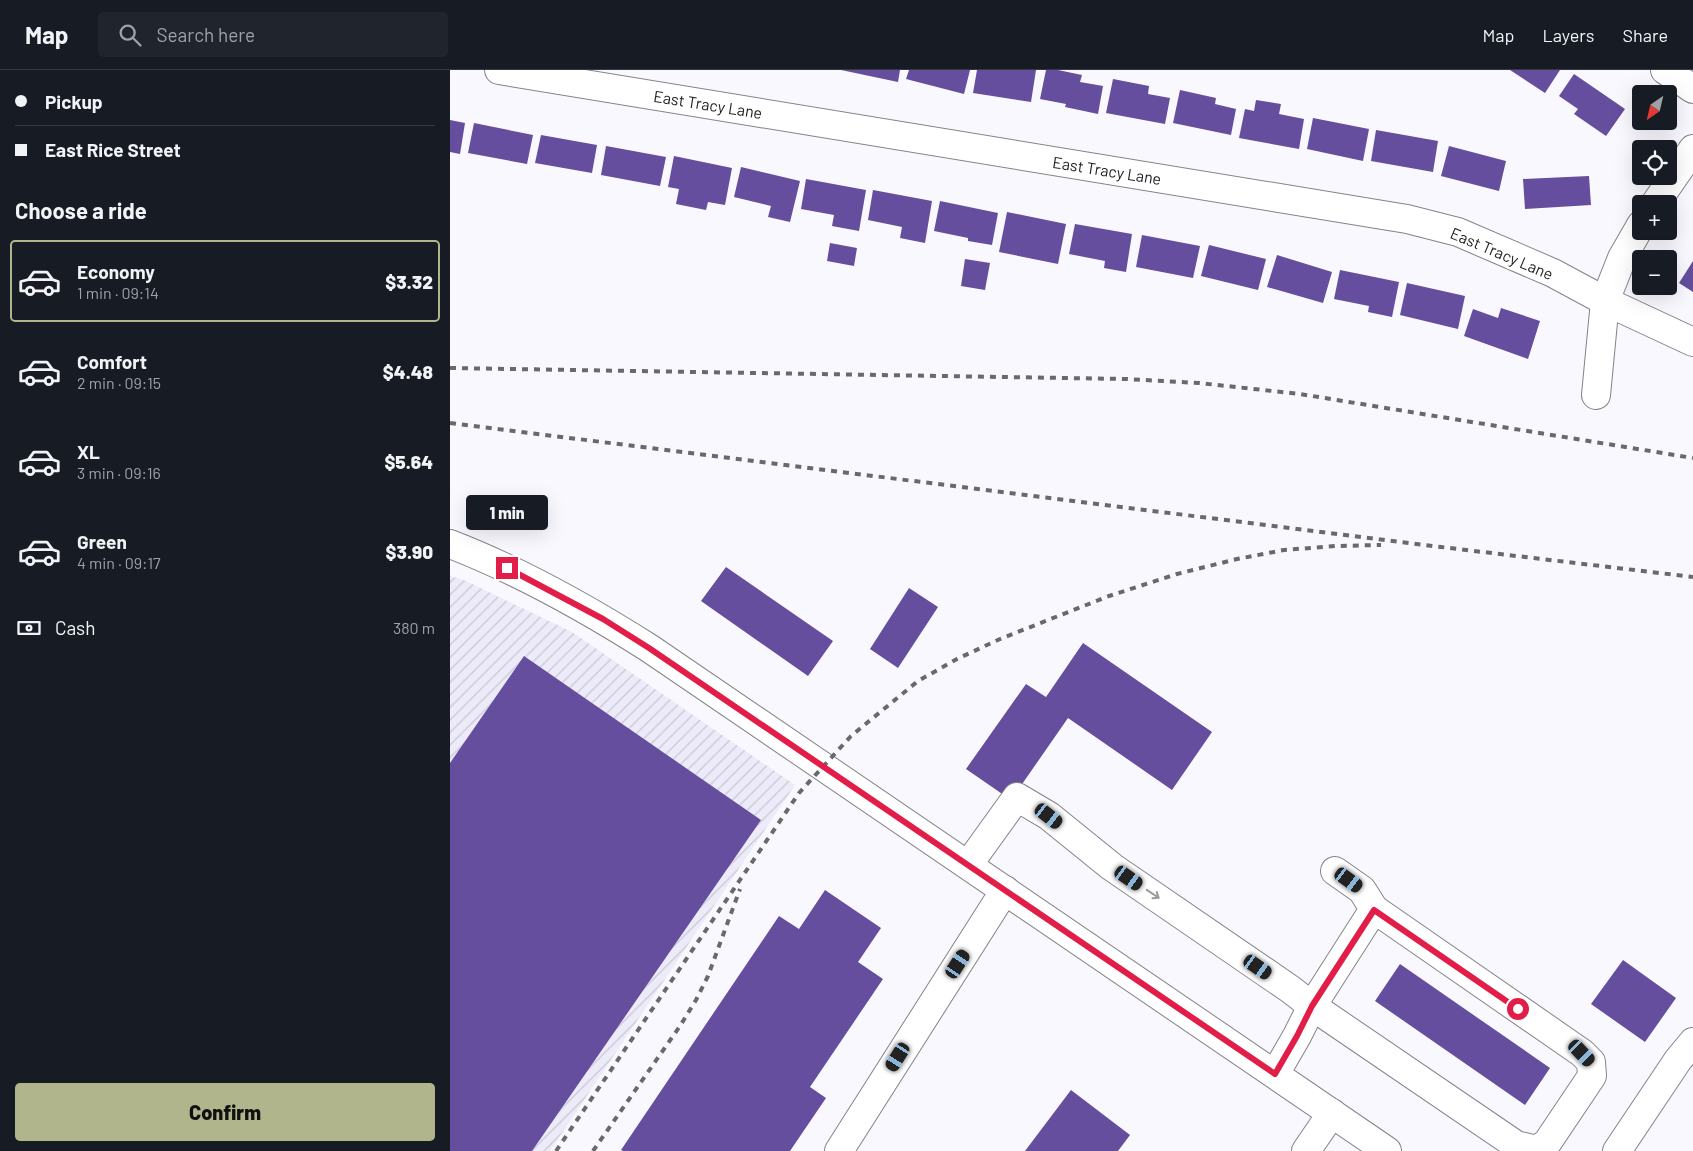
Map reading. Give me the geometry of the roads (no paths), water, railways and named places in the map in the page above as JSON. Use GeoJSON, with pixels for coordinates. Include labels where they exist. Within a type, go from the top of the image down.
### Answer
{"type":"FeatureCollection","features":[{"type":"Feature","properties":{"kind":"street","name":"East Tracy Lane"},"geometry":{"type":"LineString","coordinates":[[499,70],[1407,219],[1458,232],[1553,274],[1605,301],[1693,342]]}},
{"type":"Feature","properties":{"kind":"street"},"geometry":{"type":"LineString","coordinates":[[1665,70],[1693,89]]}},
{"type":"Feature","properties":{"kind":"street"},"geometry":{"type":"LineString","coordinates":[[1661,195],[1693,149]]}},
{"type":"Feature","properties":{"kind":"street"},"geometry":{"type":"LineString","coordinates":[[1596,395],[1605,301],[1622,258],[1632,240]]}},
{"type":"Feature","properties":{"kind":"street"},"geometry":{"type":"LineString","coordinates":[[450,544],[507,568],[603,619],[649,648],[1388,1151]]}},
{"type":"Feature","properties":{"kind":"street"},"geometry":{"type":"LineString","coordinates":[[968,865],[1016,797],[1049,816],[1112,867],[1516,1145],[1537,1150],[1547,1143],[1592,1076],[1591,1062],[1582,1053],[1374,910],[1362,890],[1336,871]]}},
{"type":"Feature","properties":{"kind":"street"},"geometry":{"type":"LineString","coordinates":[[839,1151],[1005,890]]}},
{"type":"Feature","properties":{"kind":"street"},"geometry":{"type":"LineString","coordinates":[[1275,1074],[1312,1006],[1374,910]]}},
{"type":"Feature","properties":{"kind":"street"},"geometry":{"type":"LineString","coordinates":[[1617,1151],[1678,1060],[1693,1042]]}},
{"type":"Feature","properties":{"kind":"street"},"geometry":{"type":"LineString","coordinates":[[1306,1151],[1332,1113]]}},
{"type":"Feature","properties":{"kind":"railway"},"geometry":{"type":"LineString","coordinates":[[450,368],[1126,379],[1199,383],[1300,394],[1693,458]]}},
{"type":"Feature","properties":{"kind":"railway"},"geometry":{"type":"LineString","coordinates":[[450,423],[1693,577]]}},
{"type":"Feature","properties":{"kind":"railway"},"geometry":{"type":"LineString","coordinates":[[556,1151],[799,793],[851,736],[918,681],[957,659],[1000,639],[1109,596],[1177,574],[1237,559],[1284,550],[1381,545]]}},
{"type":"Feature","properties":{"kind":"railway"},"geometry":{"type":"LineString","coordinates":[[593,1151],[696,1000],[708,976],[740,889]]}}]}
